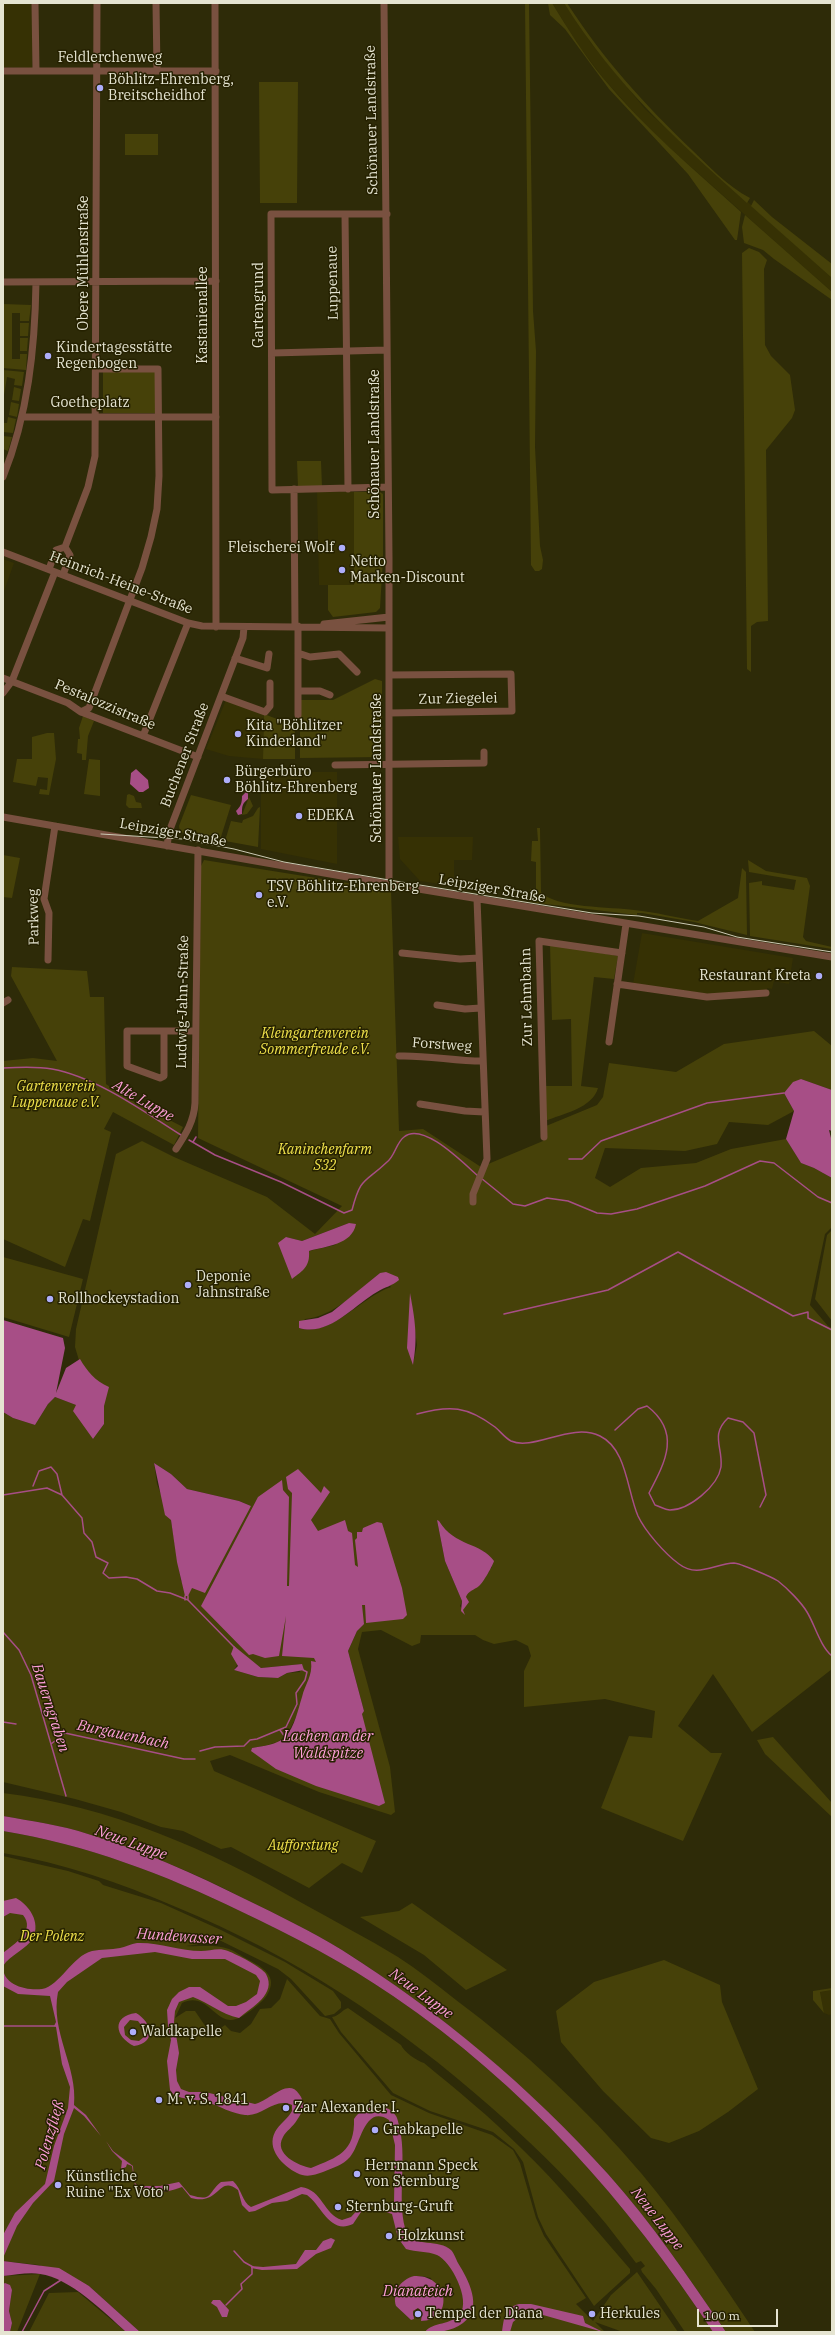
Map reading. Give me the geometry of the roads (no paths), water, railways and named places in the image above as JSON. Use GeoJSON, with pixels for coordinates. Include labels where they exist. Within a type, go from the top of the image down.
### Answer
{"type":"FeatureCollection","features":[{"type":"Feature","properties":{"kind":"street"},"geometry":{"type":"LineString","coordinates":[[35,3],[36,70]]}},
{"type":"Feature","properties":{"kind":"street","name":"Obere Mühlenstraße"},"geometry":{"type":"LineString","coordinates":[[65,547],[92,472],[95,456],[97,416],[97,3]]}},
{"type":"Feature","properties":{"kind":"street"},"geometry":{"type":"LineString","coordinates":[[156,3],[157,71]]}},
{"type":"Feature","properties":{"kind":"street","name":"Kastanienallee"},"geometry":{"type":"LineString","coordinates":[[215,3],[216,627]]}},
{"type":"Feature","properties":{"kind":"street","name":"Schönauer Landstraße"},"geometry":{"type":"LineString","coordinates":[[384,3],[387,214],[390,764],[389,884]]}},
{"type":"Feature","properties":{"kind":"street","name":"Feldlerchenweg"},"geometry":{"type":"LineString","coordinates":[[3,70],[216,71]]}},
{"type":"Feature","properties":{"kind":"street","name":"Gartengrund"},"geometry":{"type":"LineString","coordinates":[[387,214],[271,214],[272,490],[388,487]]}},
{"type":"Feature","properties":{"kind":"street","name":"Luppenaue"},"geometry":{"type":"LineString","coordinates":[[345,214],[348,489]]}},
{"type":"Feature","properties":{"kind":"street"},"geometry":{"type":"LineString","coordinates":[[3,282],[216,281]]}},
{"type":"Feature","properties":{"kind":"street"},"geometry":{"type":"LineString","coordinates":[[3,477],[12,455],[22,417],[29,378],[36,282]]}},
{"type":"Feature","properties":{"kind":"street"},"geometry":{"type":"LineString","coordinates":[[272,353],[387,350]]}},
{"type":"Feature","properties":{"kind":"street"},"geometry":{"type":"LineString","coordinates":[[81,712],[89,708],[142,568],[157,509],[158,369],[97,369]]}},
{"type":"Feature","properties":{"kind":"street","name":"Goetheplatz"},"geometry":{"type":"LineString","coordinates":[[22,417],[216,417]]}},
{"type":"Feature","properties":{"kind":"street"},"geometry":{"type":"LineString","coordinates":[[294,489],[299,626],[298,715]]}},
{"type":"Feature","properties":{"kind":"street","name":"Obere Mühlenstraße"},"geometry":{"type":"LineString","coordinates":[[52,571],[56,550],[65,547]]}},
{"type":"Feature","properties":{"kind":"street","name":"Obere Mühlenstraße"},"geometry":{"type":"LineString","coordinates":[[63,575],[70,555],[65,547]]}},
{"type":"Feature","properties":{"kind":"street","name":"Heinrich-Heine-Straße"},"geometry":{"type":"LineString","coordinates":[[3,552],[188,623],[216,627],[299,626],[389,628]]}},
{"type":"Feature","properties":{"kind":"street"},"geometry":{"type":"LineString","coordinates":[[3,693],[12,681],[52,571]]}},
{"type":"Feature","properties":{"kind":"street","name":"Heinrich-Heine-Straße"},"geometry":{"type":"LineString","coordinates":[[299,626],[389,617]]}},
{"type":"Feature","properties":{"kind":"street"},"geometry":{"type":"LineString","coordinates":[[143,736],[188,623]]}},
{"type":"Feature","properties":{"kind":"street","name":"Buchener Straße"},"geometry":{"type":"LineString","coordinates":[[167,846],[169,832],[236,658],[243,638],[244,627]]}},
{"type":"Feature","properties":{"kind":"street"},"geometry":{"type":"LineString","coordinates":[[236,658],[267,668],[269,654]]}},
{"type":"Feature","properties":{"kind":"street"},"geometry":{"type":"LineString","coordinates":[[298,654],[310,657],[339,654],[357,672]]}},
{"type":"Feature","properties":{"kind":"street","name":"Zur Ziegelei"},"geometry":{"type":"LineString","coordinates":[[389,675],[511,674],[512,711],[389,713]]}},
{"type":"Feature","properties":{"kind":"street","name":"Pestalozzistraße"},"geometry":{"type":"LineString","coordinates":[[3,678],[68,703],[81,712],[198,757]]}},
{"type":"Feature","properties":{"kind":"street","name":"Buchener Straße"},"geometry":{"type":"LineString","coordinates":[[221,696],[266,712],[270,706],[270,683]]}},
{"type":"Feature","properties":{"kind":"street"},"geometry":{"type":"LineString","coordinates":[[298,691],[320,691],[330,694]]}},
{"type":"Feature","properties":{"kind":"street"},"geometry":{"type":"LineString","coordinates":[[335,765],[484,763],[484,752]]}},
{"type":"Feature","properties":{"kind":"street","name":"Leipziger Straße"},"geometry":{"type":"LineString","coordinates":[[3,817],[477,899],[832,957]]}},
{"type":"Feature","properties":{"kind":"street","name":"Parkweg"},"geometry":{"type":"LineString","coordinates":[[48,960],[49,914],[44,899],[55,826]]}},
{"type":"Feature","properties":{"kind":"street","name":"Ludwig-Jahn-Straße"},"geometry":{"type":"LineString","coordinates":[[176,1149],[188,1131],[194,1115],[198,850]]}},
{"type":"Feature","properties":{"kind":"street","name":"Forstweg"},"geometry":{"type":"LineString","coordinates":[[473,1202],[473,1194],[487,1158],[482,1061],[477,899]]}},
{"type":"Feature","properties":{"kind":"street"},"geometry":{"type":"LineString","coordinates":[[609,1042],[626,924]]}},
{"type":"Feature","properties":{"kind":"street","name":"Zur Lehmbahn"},"geometry":{"type":"LineString","coordinates":[[544,1137],[538,941],[542,940],[622,953]]}},
{"type":"Feature","properties":{"kind":"street"},"geometry":{"type":"LineString","coordinates":[[402,953],[460,959],[479,958]]}},
{"type":"Feature","properties":{"kind":"street"},"geometry":{"type":"LineString","coordinates":[[617,984],[707,997],[766,993]]}},
{"type":"Feature","properties":{"kind":"street"},"geometry":{"type":"LineString","coordinates":[[437,1005],[465,1009],[480,1008]]}},
{"type":"Feature","properties":{"kind":"street"},"geometry":{"type":"LineString","coordinates":[[164,1031],[164,1076],[160,1078],[127,1066],[127,1031],[164,1031],[195,1031]]}},
{"type":"Feature","properties":{"kind":"street","name":"Forstweg"},"geometry":{"type":"LineString","coordinates":[[399,1056],[424,1055],[462,1061],[482,1061]]}},
{"type":"Feature","properties":{"kind":"street"},"geometry":{"type":"LineString","coordinates":[[420,1104],[465,1111],[484,1112]]}},
{"type":"Feature","properties":{"kind":"water"},"geometry":{"type":"Polygon","coordinates":[[[136,769],[148,780],[149,788],[143,792],[139,792],[130,784],[131,773],[136,769]]]}},
{"type":"Feature","properties":{"kind":"water"},"geometry":{"type":"Polygon","coordinates":[[[248,790],[248,799],[243,805],[242,814],[238,815],[236,811],[241,804],[242,796],[248,790]]]}},
{"type":"Feature","properties":{"kind":"water"},"geometry":{"type":"Polygon","coordinates":[[[801,1079],[832,1090],[832,1131],[829,1130],[832,1142],[832,1178],[801,1163],[786,1139],[794,1111],[784,1093],[793,1082],[801,1079]]]}},
{"type":"Feature","properties":{"kind":"water"},"geometry":{"type":"Polygon","coordinates":[[[349,1223],[356,1224],[354,1231],[349,1236],[337,1244],[309,1251],[307,1264],[300,1273],[292,1279],[278,1243],[286,1237],[302,1241],[349,1223]]]}},
{"type":"Feature","properties":{"kind":"water"},"geometry":{"type":"Polygon","coordinates":[[[386,1272],[398,1277],[399,1280],[377,1292],[331,1324],[310,1330],[299,1328],[299,1321],[318,1318],[332,1312],[380,1273],[386,1272]]]}},
{"type":"Feature","properties":{"kind":"water"},"geometry":{"type":"Polygon","coordinates":[[[410,1293],[415,1329],[413,1365],[407,1348],[410,1293]]]}},
{"type":"Feature","properties":{"kind":"water"},"geometry":{"type":"Polygon","coordinates":[[[3,1320],[63,1338],[65,1348],[56,1393],[66,1368],[80,1359],[92,1375],[109,1387],[104,1406],[104,1424],[93,1439],[73,1411],[76,1405],[55,1397],[48,1404],[35,1425],[13,1418],[3,1412],[3,1320]]]}},
{"type":"Feature","properties":{"kind":"water"},"geometry":{"type":"Polygon","coordinates":[[[154,1463],[171,1474],[187,1489],[239,1501],[251,1506],[205,1593],[192,1588],[188,1596],[185,1596],[177,1562],[171,1520],[165,1515],[154,1463]]]}},
{"type":"Feature","properties":{"kind":"water","name":"Lachen an der Waldspitze"},"geometry":{"type":"Polygon","coordinates":[[[298,1469],[321,1493],[324,1486],[330,1492],[311,1520],[318,1531],[345,1520],[348,1531],[352,1533],[355,1565],[358,1567],[355,1540],[357,1538],[357,1532],[362,1532],[363,1528],[377,1522],[382,1523],[402,1588],[407,1615],[403,1619],[366,1623],[365,1605],[362,1605],[364,1624],[357,1631],[348,1651],[364,1711],[362,1714],[385,1803],[379,1806],[316,1786],[276,1769],[251,1751],[252,1748],[278,1742],[288,1733],[296,1718],[303,1692],[310,1676],[311,1661],[316,1662],[314,1658],[282,1656],[286,1616],[279,1656],[265,1658],[253,1654],[249,1655],[201,1606],[258,1497],[282,1480],[283,1490],[289,1497],[287,1586],[289,1586],[292,1493],[288,1489],[286,1477],[298,1469]]]}},
{"type":"Feature","properties":{"kind":"water"},"geometry":{"type":"Polygon","coordinates":[[[437,1520],[453,1536],[482,1550],[494,1561],[481,1584],[467,1595],[466,1597],[469,1602],[463,1610],[465,1615],[461,1611],[462,1601],[445,1561],[437,1520]]]}},
{"type":"Feature","properties":{"kind":"water"},"geometry":{"type":"Polygon","coordinates":[[[234,1646],[261,1668],[302,1664],[304,1670],[287,1673],[278,1678],[258,1677],[234,1670],[238,1666],[231,1654],[234,1646]]]}},
{"type":"Feature","properties":{"kind":"water"},"geometry":{"type":"Polygon","coordinates":[[[3,1816],[67,1828],[108,1840],[188,1872],[270,1911],[318,1936],[342,1950],[414,1999],[483,2053],[579,2142],[640,2212],[670,2251],[726,2332],[713,2332],[645,2237],[570,2148],[529,2107],[486,2068],[441,2031],[393,1996],[356,1972],[299,1940],[183,1885],[124,1862],[95,1853],[64,1844],[3,1831],[3,1816]]]}},
{"type":"Feature","properties":{"kind":"water"},"geometry":{"type":"Polygon","coordinates":[[[16,1898],[25,1905],[35,1920],[35,1932],[30,1942],[3,1966],[3,1953],[22,1937],[27,1926],[23,1915],[10,1913],[3,1917],[3,1901],[16,1898]]]}},
{"type":"Feature","properties":{"kind":"water"},"geometry":{"type":"Polygon","coordinates":[[[137,1943],[145,1943],[193,1951],[218,1949],[225,1950],[254,1964],[264,1971],[269,1981],[266,1994],[256,2005],[239,2018],[226,2014],[193,1997],[179,2002],[175,2011],[174,2022],[179,2053],[176,2070],[177,2081],[181,2089],[189,2092],[205,2092],[255,2104],[284,2089],[294,2089],[301,2097],[304,2106],[300,2115],[283,2137],[281,2149],[284,2154],[294,2162],[311,2168],[343,2152],[352,2139],[354,2119],[360,2112],[368,2108],[377,2107],[384,2107],[392,2111],[397,2119],[402,2142],[402,2210],[407,2233],[415,2240],[440,2245],[452,2251],[470,2285],[473,2302],[469,2317],[463,2323],[449,2330],[440,2332],[425,2332],[432,2327],[456,2318],[463,2308],[463,2300],[458,2282],[448,2265],[437,2255],[406,2249],[398,2238],[392,2214],[377,2209],[391,2212],[394,2203],[395,2145],[389,2120],[381,2117],[374,2117],[364,2128],[350,2157],[344,2162],[334,2168],[310,2176],[300,2175],[286,2166],[277,2156],[273,2145],[275,2132],[292,2111],[292,2105],[280,2103],[257,2113],[245,2115],[231,2112],[207,2102],[178,2097],[170,2090],[167,2061],[171,2040],[167,2010],[172,1999],[179,1992],[189,1987],[200,1987],[228,2006],[236,2006],[246,2002],[257,1994],[260,1981],[256,1975],[225,1959],[192,1959],[155,1952],[102,1958],[67,1982],[58,1992],[58,2021],[72,2077],[74,2105],[86,2115],[101,2136],[84,2116],[74,2108],[64,2134],[54,2181],[33,2203],[17,2226],[3,2258],[3,2235],[15,2213],[45,2184],[54,2146],[68,2108],[70,2087],[62,2064],[56,2027],[54,2026],[56,2022],[50,1996],[18,1994],[3,1986],[3,1966],[4,1973],[7,1978],[16,1985],[29,1989],[42,1989],[55,1982],[85,1954],[95,1950],[117,1949],[137,1943]]]}},
{"type":"Feature","properties":{"kind":"water"},"geometry":{"type":"Polygon","coordinates":[[[136,2013],[146,2022],[150,2032],[149,2037],[141,2044],[134,2046],[123,2037],[120,2032],[118,2027],[119,2022],[122,2018],[136,2013]],[[130,2020],[124,2027],[125,2035],[131,2040],[139,2041],[144,2037],[144,2029],[138,2021],[130,2020]]]}},
{"type":"Feature","properties":{"kind":"water"},"geometry":{"type":"Polygon","coordinates":[[[106,2141],[113,2151],[133,2166],[134,2177],[132,2166],[127,2164],[126,2167],[121,2169],[122,2161],[112,2151],[106,2141]]]}},
{"type":"Feature","properties":{"kind":"water"},"geometry":{"type":"Polygon","coordinates":[[[233,2181],[248,2205],[251,2207],[301,2187],[308,2189],[319,2197],[331,2213],[342,2220],[351,2217],[363,2204],[373,2206],[361,2212],[353,2224],[338,2226],[327,2218],[307,2195],[302,2194],[287,2201],[272,2203],[255,2211],[249,2212],[242,2205],[238,2190],[231,2186],[226,2186],[208,2198],[201,2199],[191,2198],[182,2187],[164,2192],[152,2192],[135,2186],[134,2182],[138,2186],[160,2186],[179,2182],[190,2195],[207,2197],[221,2182],[233,2181]]]}},
{"type":"Feature","properties":{"kind":"water"},"geometry":{"type":"Polygon","coordinates":[[[331,2238],[335,2240],[331,2248],[316,2254],[297,2269],[262,2270],[251,2268],[251,2266],[263,2267],[296,2264],[305,2250],[316,2250],[323,2241],[331,2238]]]}},
{"type":"Feature","properties":{"kind":"water"},"geometry":{"type":"Polygon","coordinates":[[[3,2261],[59,2268],[89,2286],[140,2332],[126,2332],[86,2297],[63,2282],[51,2277],[31,2273],[3,2276],[3,2261]]]}},
{"type":"Feature","properties":{"kind":"water","name":"Dianateich"},"geometry":{"type":"Polygon","coordinates":[[[414,2276],[426,2277],[435,2282],[441,2289],[443,2306],[439,2313],[432,2319],[421,2321],[422,2312],[418,2308],[413,2311],[414,2319],[411,2320],[396,2306],[395,2296],[398,2287],[405,2280],[414,2276]]]}},
{"type":"Feature","properties":{"kind":"water"},"geometry":{"type":"Polygon","coordinates":[[[5,2283],[10,2285],[12,2290],[9,2311],[12,2323],[10,2332],[3,2332],[3,2284],[5,2283]]]}},
{"type":"Feature","properties":{"kind":"water"},"geometry":{"type":"Polygon","coordinates":[[[213,2300],[220,2300],[229,2310],[227,2317],[222,2317],[217,2307],[211,2303],[213,2300]]]}},
{"type":"Feature","properties":{"kind":"water"},"geometry":{"type":"Polygon","coordinates":[[[519,2304],[531,2304],[583,2316],[585,2323],[603,2332],[536,2313],[524,2313],[513,2322],[510,2332],[502,2332],[504,2318],[508,2311],[510,2308],[519,2304]]]}},
{"type":"Feature","properties":{"kind":"waterway","name":"Alte Luppe"},"geometry":{"type":"LineString","coordinates":[[3,1068],[46,1068],[69,1073],[85,1079],[119,1096],[181,1135]]}},
{"type":"Feature","properties":{"kind":"waterway"},"geometry":{"type":"LineString","coordinates":[[569,1159],[582,1159],[601,1141],[707,1103],[784,1093]]}},
{"type":"Feature","properties":{"kind":"waterway"},"geometry":{"type":"LineString","coordinates":[[189,1140],[215,1155],[281,1182],[344,1213],[352,1210],[358,1191],[364,1182],[390,1159],[401,1140],[412,1134],[422,1135],[432,1139],[453,1154],[478,1176]]}},
{"type":"Feature","properties":{"kind":"waterway","name":"Alte Luppe"},"geometry":{"type":"LineString","coordinates":[[193,1142],[196,1137]]}},
{"type":"Feature","properties":{"kind":"waterway"},"geometry":{"type":"LineString","coordinates":[[481,1178],[513,1204],[525,1206],[547,1198],[568,1201],[597,1213],[611,1214],[637,1209],[705,1186],[760,1161],[774,1163],[818,1197],[832,1203]]}},
{"type":"Feature","properties":{"kind":"waterway"},"geometry":{"type":"LineString","coordinates":[[504,1314],[608,1290],[678,1252],[793,1316],[808,1312],[808,1318],[832,1330]]}},
{"type":"Feature","properties":{"kind":"waterway"},"geometry":{"type":"LineString","coordinates":[[615,1430],[638,1409],[647,1406],[658,1416],[664,1426],[667,1437],[667,1447],[661,1470],[649,1493],[655,1505],[670,1510],[686,1506],[702,1496],[709,1489],[719,1474],[721,1467],[718,1436],[723,1424],[728,1418],[743,1422],[754,1433],[766,1495],[760,1507]]}},
{"type":"Feature","properties":{"kind":"waterway"},"geometry":{"type":"LineString","coordinates":[[417,1414],[439,1409],[458,1409],[467,1411],[485,1420],[509,1440],[520,1443],[542,1440],[577,1432],[600,1436],[609,1442],[616,1450],[621,1460],[634,1506],[641,1522],[650,1535],[668,1554],[679,1564],[692,1570],[706,1569],[734,1563],[756,1570],[778,1581],[794,1595],[804,1608],[810,1617],[824,1647],[832,1656]]}},
{"type":"Feature","properties":{"kind":"waterway"},"geometry":{"type":"LineString","coordinates":[[33,1486],[39,1471],[51,1467],[57,1474],[62,1495]]}},
{"type":"Feature","properties":{"kind":"waterway","name":"Burgauenbach"},"geometry":{"type":"LineString","coordinates":[[3,1495],[47,1488],[62,1495],[82,1518],[84,1533],[92,1542],[96,1557],[108,1563],[103,1573],[109,1578],[126,1577],[137,1579],[157,1591],[170,1593],[188,1600],[235,1648]]}},
{"type":"Feature","properties":{"kind":"waterway","name":"Bauerngraben"},"geometry":{"type":"LineString","coordinates":[[3,1632],[19,1650],[31,1675],[66,1796]]}},
{"type":"Feature","properties":{"kind":"waterway","name":"Burgauenbach"},"geometry":{"type":"LineString","coordinates":[[200,1751],[215,1747],[244,1746],[250,1740],[257,1739],[286,1727],[297,1704],[296,1693],[305,1680],[307,1672],[303,1670]]}},
{"type":"Feature","properties":{"kind":"waterway"},"geometry":{"type":"LineString","coordinates":[[3,1722],[16,1724]]}},
{"type":"Feature","properties":{"kind":"waterway"},"geometry":{"type":"LineString","coordinates":[[280,1730],[285,1737]]}},
{"type":"Feature","properties":{"kind":"waterway","name":"Burgauenbach"},"geometry":{"type":"LineString","coordinates":[[51,1744],[65,1733],[184,1759],[195,1759]]}},
{"type":"Feature","properties":{"kind":"waterway"},"geometry":{"type":"LineString","coordinates":[[3,2026],[55,2026]]}},
{"type":"Feature","properties":{"kind":"waterway"},"geometry":{"type":"LineString","coordinates":[[234,2251],[244,2262],[253,2267]]}},
{"type":"Feature","properties":{"kind":"waterway"},"geometry":{"type":"LineString","coordinates":[[226,2305],[242,2289],[241,2284],[252,2274],[252,2267]]}},
{"type":"Feature","properties":{"kind":"waterway"},"geometry":{"type":"LineString","coordinates":[[22,2332],[44,2291],[61,2280]]}},
{"type":"Feature","properties":{"kind":"tram line"},"geometry":{"type":"LineString","coordinates":[[101,834],[182,839],[234,849],[284,862],[592,913],[639,916],[704,927],[737,937],[832,952]]}},
{"type":"Feature","properties":{"kind":"place","name":"Böhlitz-Ehrenberg, Breitscheidhof"},"geometry":{"type":"Point","coordinates":[100,88]}},
{"type":"Feature","properties":{"kind":"place","name":"Kindertagesstätte Regenbogen"},"geometry":{"type":"Point","coordinates":[48,356]}},
{"type":"Feature","properties":{"kind":"place","name":"Fleischerei Wolf"},"geometry":{"type":"Point","coordinates":[342,548]}},
{"type":"Feature","properties":{"kind":"place","name":"Netto Marken-Discount"},"geometry":{"type":"Point","coordinates":[342,570]}},
{"type":"Feature","properties":{"kind":"place","name":"Kita \"Böhlitzer Kinderland\""},"geometry":{"type":"Point","coordinates":[238,734]}},
{"type":"Feature","properties":{"kind":"place","name":"Bürgerbüro Böhlitz-Ehrenberg"},"geometry":{"type":"Point","coordinates":[227,780]}},
{"type":"Feature","properties":{"kind":"place","name":"EDEKA"},"geometry":{"type":"Point","coordinates":[299,816]}},
{"type":"Feature","properties":{"kind":"place","name":"TSV Böhlitz-Ehrenberg e.V."},"geometry":{"type":"Point","coordinates":[259,895]}},
{"type":"Feature","properties":{"kind":"place","name":"Restaurant Kreta"},"geometry":{"type":"Point","coordinates":[819,976]}},
{"type":"Feature","properties":{"kind":"place","name":"Deponie Jahnstraße"},"geometry":{"type":"Point","coordinates":[188,1285]}},
{"type":"Feature","properties":{"kind":"place","name":"Rollhockeystadion"},"geometry":{"type":"Point","coordinates":[50,1299]}},
{"type":"Feature","properties":{"kind":"place","name":"Waldkapelle"},"geometry":{"type":"Point","coordinates":[133,2032]}},
{"type":"Feature","properties":{"kind":"place","name":"M. v. S. 1841"},"geometry":{"type":"Point","coordinates":[159,2100]}},
{"type":"Feature","properties":{"kind":"place","name":"Zar Alexander I."},"geometry":{"type":"Point","coordinates":[286,2108]}},
{"type":"Feature","properties":{"kind":"place","name":"Grabkapelle"},"geometry":{"type":"Point","coordinates":[375,2130]}},
{"type":"Feature","properties":{"kind":"place","name":"Herrmann Speck von Sternburg"},"geometry":{"type":"Point","coordinates":[357,2174]}},
{"type":"Feature","properties":{"kind":"place","name":"Künstliche Ruine \"Ex Voto\""},"geometry":{"type":"Point","coordinates":[58,2185]}},
{"type":"Feature","properties":{"kind":"place","name":"Sternburg-Gruft"},"geometry":{"type":"Point","coordinates":[338,2207]}},
{"type":"Feature","properties":{"kind":"place","name":"Holzkunst"},"geometry":{"type":"Point","coordinates":[389,2236]}},
{"type":"Feature","properties":{"kind":"place","name":"Tempel der Diana"},"geometry":{"type":"Point","coordinates":[418,2314]}},
{"type":"Feature","properties":{"kind":"place","name":"Herkules"},"geometry":{"type":"Point","coordinates":[592,2314]}},
{"type":"Feature","properties":{"kind":"park label","name":"Kleingartenverein Sommerfreude e.V."},"geometry":{"type":"Point","coordinates":[315,1042]}},
{"type":"Feature","properties":{"kind":"park label","name":"Gartenverein Luppenaue e.V."},"geometry":{"type":"Point","coordinates":[56,1096]}},
{"type":"Feature","properties":{"kind":"park label","name":"Kaninchenfarm S32"},"geometry":{"type":"Point","coordinates":[325,1158]}},
{"type":"Feature","properties":{"kind":"park label","name":"Aufforstung"},"geometry":{"type":"Point","coordinates":[303,1846]}},
{"type":"Feature","properties":{"kind":"park label","name":"Der Polenz"},"geometry":{"type":"Point","coordinates":[52,1937]}},
{"type":"Feature","properties":{"kind":"water label","name":"Neue Luppe"},"geometry":{"type":"Point","coordinates":[131,1843]}},
{"type":"Feature","properties":{"kind":"water label","name":"Hundewasser"},"geometry":{"type":"Point","coordinates":[179,1937]}},
{"type":"Feature","properties":{"kind":"water label","name":"Neue Luppe"},"geometry":{"type":"Point","coordinates":[421,1994]}},
{"type":"Feature","properties":{"kind":"water label","name":"Polenzfließ"},"geometry":{"type":"Point","coordinates":[50,2135]}},
{"type":"Feature","properties":{"kind":"water label","name":"Neue Luppe"},"geometry":{"type":"Point","coordinates":[657,2219]}}]}
